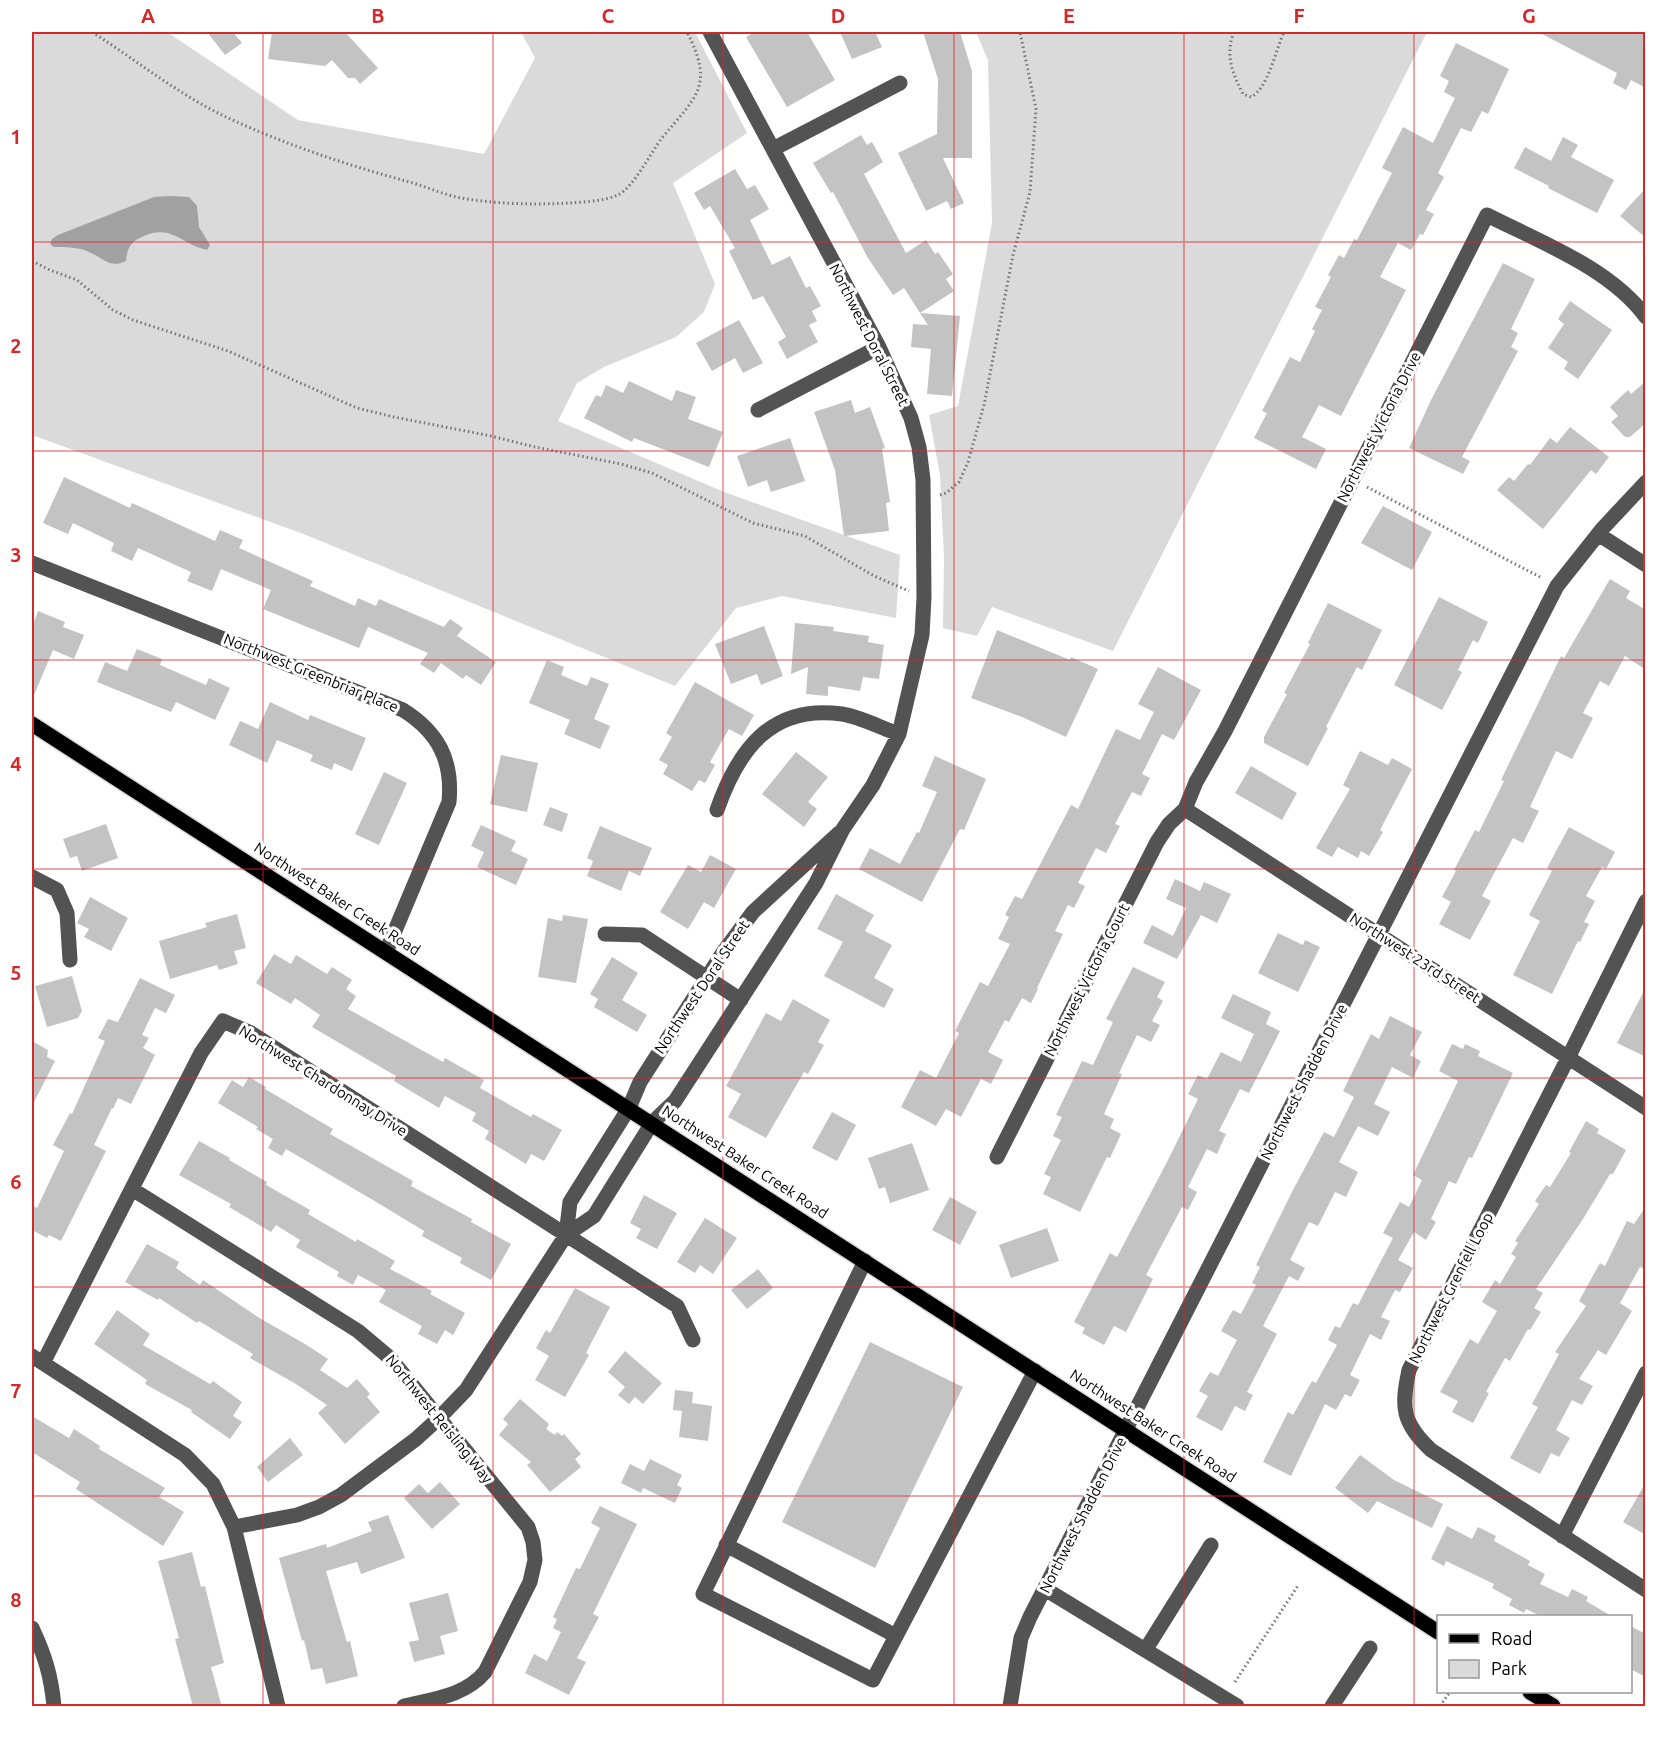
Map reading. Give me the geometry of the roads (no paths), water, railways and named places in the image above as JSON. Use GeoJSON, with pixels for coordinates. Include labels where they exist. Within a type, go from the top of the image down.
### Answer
{"type":"FeatureCollection","features":[{"type":"Feature","properties":{"kind":"main road","name":"Northwest Baker Creek Road"},"geometry":{"type":"LineString","coordinates":[[32,724],[1437,1631]]}},
{"type":"Feature","properties":{"kind":"main road"},"geometry":{"type":"LineString","coordinates":[[1532,1693],[1553,1707]]}},
{"type":"Feature","properties":{"kind":"street","name":"Northwest Doral Street"},"geometry":{"type":"LineString","coordinates":[[566,1235],[594,1216],[652,1123],[675,1101],[816,884],[843,829],[873,785],[899,734],[922,635],[924,500],[919,447],[914,428],[879,347],[710,32]]}},
{"type":"Feature","properties":{"kind":"street"},"geometry":{"type":"LineString","coordinates":[[773,149],[900,83]]}},
{"type":"Feature","properties":{"kind":"street","name":"Northwest Victoria Drive"},"geometry":{"type":"LineString","coordinates":[[1185,809],[1196,782],[1225,731],[1487,215],[1611,281],[1633,300],[1646,317]]}},
{"type":"Feature","properties":{"kind":"street"},"geometry":{"type":"LineString","coordinates":[[759,410],[879,347]]}},
{"type":"Feature","properties":{"kind":"street","name":"Northwest Shadden Drive"},"geometry":{"type":"LineString","coordinates":[[1010,1707],[1021,1638],[1557,586],[1598,534],[1646,482]]}},
{"type":"Feature","properties":{"kind":"street"},"geometry":{"type":"LineString","coordinates":[[1598,534],[1646,566]]}},
{"type":"Feature","properties":{"kind":"street","name":"Northwest Greenbriar Place"},"geometry":{"type":"LineString","coordinates":[[32,562],[403,710],[418,720],[432,734],[449,767],[451,783],[449,802],[386,952]]}},
{"type":"Feature","properties":{"kind":"street"},"geometry":{"type":"LineString","coordinates":[[717,810],[726,785],[750,746],[771,726],[798,715],[820,712],[845,714],[899,734]]}},
{"type":"Feature","properties":{"kind":"street","name":"Northwest 23rd Street"},"geometry":{"type":"LineString","coordinates":[[1185,809],[1646,1108]]}},
{"type":"Feature","properties":{"kind":"street","name":"Northwest Victoria Court"},"geometry":{"type":"LineString","coordinates":[[997,1157],[1157,842],[1169,824],[1185,809]]}},
{"type":"Feature","properties":{"kind":"street","name":"Northwest Doral Street"},"geometry":{"type":"LineString","coordinates":[[566,1235],[570,1202],[629,1108],[640,1082],[707,978],[753,912],[843,829]]}},
{"type":"Feature","properties":{"kind":"street"},"geometry":{"type":"LineString","coordinates":[[32,877],[57,890],[67,913],[70,960]]}},
{"type":"Feature","properties":{"kind":"street","name":"Northwest Grenfell Loop"},"geometry":{"type":"LineString","coordinates":[[1646,901],[1409,1370],[1403,1394],[1408,1422],[1431,1450],[1646,1590]]}},
{"type":"Feature","properties":{"kind":"street"},"geometry":{"type":"LineString","coordinates":[[604,934],[642,935],[741,1000]]}},
{"type":"Feature","properties":{"kind":"street","name":"Northwest Chardonnay Drive"},"geometry":{"type":"LineString","coordinates":[[37,1359],[132,1189],[201,1053],[223,1021],[251,1033],[566,1235]]}},
{"type":"Feature","properties":{"kind":"street","name":"Northwest Reisling Way"},"geometry":{"type":"LineString","coordinates":[[132,1189],[358,1331],[390,1358],[528,1527],[533,1542],[534,1569],[530,1582],[485,1672],[477,1681],[452,1694],[404,1707]]}},
{"type":"Feature","properties":{"kind":"street"},"geometry":{"type":"LineString","coordinates":[[234,1527],[297,1515],[326,1503],[341,1495],[416,1440],[466,1390],[566,1235],[677,1306],[693,1340]]}},
{"type":"Feature","properties":{"kind":"street"},"geometry":{"type":"LineString","coordinates":[[865,1261],[703,1594],[873,1680],[1035,1371]]}},
{"type":"Feature","properties":{"kind":"street"},"geometry":{"type":"LineString","coordinates":[[37,1359],[184,1455],[213,1484],[234,1527],[278,1707]]}},
{"type":"Feature","properties":{"kind":"street"},"geometry":{"type":"LineString","coordinates":[[1562,1536],[1646,1373]]}},
{"type":"Feature","properties":{"kind":"street"},"geometry":{"type":"LineString","coordinates":[[726,1545],[896,1636]]}},
{"type":"Feature","properties":{"kind":"street"},"geometry":{"type":"LineString","coordinates":[[1146,1649],[1211,1545]]}},
{"type":"Feature","properties":{"kind":"street"},"geometry":{"type":"LineString","coordinates":[[1045,1589],[1237,1707]]}},
{"type":"Feature","properties":{"kind":"street"},"geometry":{"type":"LineString","coordinates":[[32,1628],[51,1677],[54,1707]]}},
{"type":"Feature","properties":{"kind":"street"},"geometry":{"type":"LineString","coordinates":[[1332,1707],[1370,1648]]}}]}
